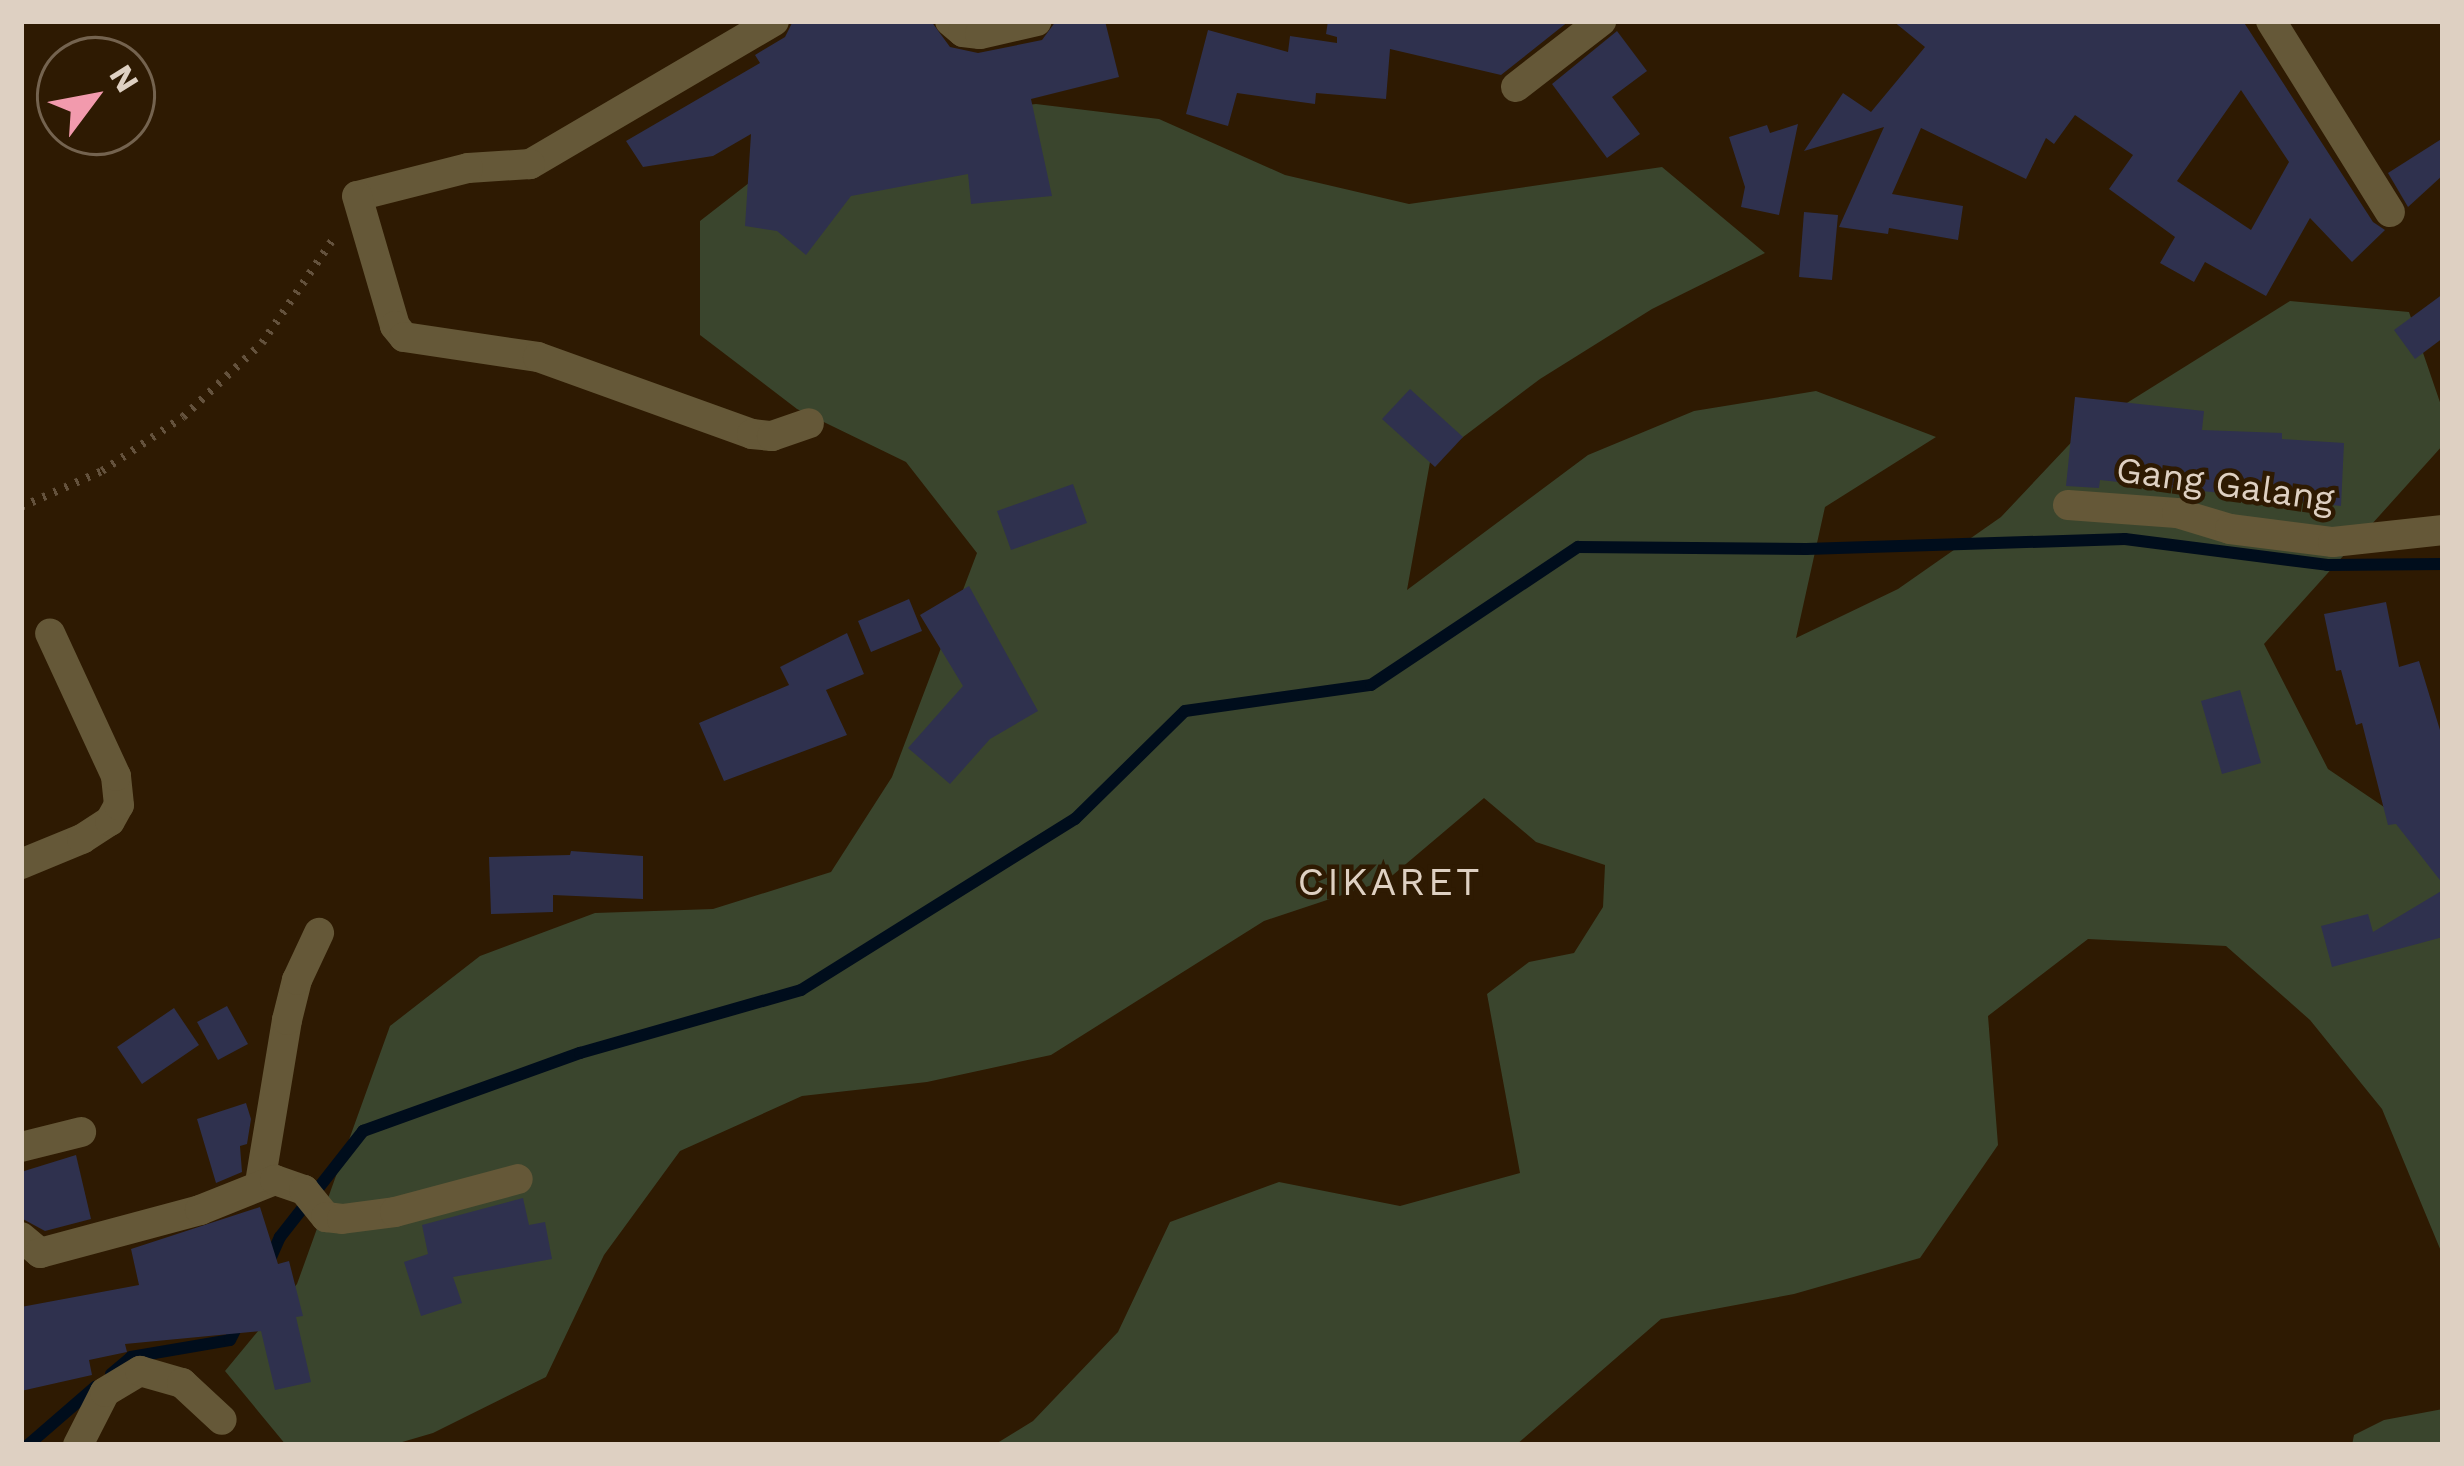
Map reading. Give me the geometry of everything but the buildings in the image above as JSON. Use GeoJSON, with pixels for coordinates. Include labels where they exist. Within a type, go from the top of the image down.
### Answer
{"type":"FeatureCollection","features":[{"type":"Feature","properties":{"kind":"street"},"geometry":{"type":"LineString","coordinates":[[774,21],[530,164],[469,169],[357,196],[395,326],[404,338],[538,358],[752,434],[772,436],[809,423]]}},
{"type":"Feature","properties":{"kind":"street"},"geometry":{"type":"LineString","coordinates":[[950,21],[963,32],[980,34],[1037,21]]}},
{"type":"Feature","properties":{"kind":"street"},"geometry":{"type":"LineString","coordinates":[[1516,87],[1601,21]]}},
{"type":"Feature","properties":{"kind":"street"},"geometry":{"type":"LineString","coordinates":[[2271,21],[2390,212]]}},
{"type":"Feature","properties":{"kind":"street","name":"Gang Galang"},"geometry":{"type":"LineString","coordinates":[[2068,505],[2177,513],[2230,529],[2333,542],[2443,530]]}},
{"type":"Feature","properties":{"kind":"street"},"geometry":{"type":"LineString","coordinates":[[21,864],[82,839],[110,821],[119,805],[116,776],[50,633]]}},
{"type":"Feature","properties":{"kind":"street"},"geometry":{"type":"LineString","coordinates":[[267,1181],[284,1032],[297,980],[319,933]]}},
{"type":"Feature","properties":{"kind":"street"},"geometry":{"type":"LineString","coordinates":[[21,1147],[81,1132]]}},
{"type":"Feature","properties":{"kind":"street"},"geometry":{"type":"LineString","coordinates":[[21,1237],[40,1253],[200,1210],[267,1181],[304,1190],[326,1217],[368,1217],[518,1179]]}},
{"type":"Feature","properties":{"kind":"street"},"geometry":{"type":"LineString","coordinates":[[77,1445],[105,1392],[140,1371],[182,1383],[222,1420]]}},
{"type":"Feature","properties":{"kind":"path"},"geometry":{"type":"LineString","coordinates":[[21,507],[102,471],[199,402],[262,343],[357,196]]}},
{"type":"Feature","properties":{"kind":"green space"},"geometry":{"type":"Polygon","coordinates":[[[1036,104],[1159,119],[1285,175],[1409,204],[1662,167],[1765,253],[1652,309],[1540,379],[1430,462],[1407,590],[1588,455],[1694,411],[1816,391],[1936,437],[1825,507],[1796,638],[1898,589],[2001,517],[2082,431],[2290,301],[2409,312],[2443,411],[2443,445],[2264,644],[2328,769],[2443,847],[2443,1256],[2382,1109],[2310,1020],[2226,946],[2088,939],[1988,1016],[1998,1145],[1920,1258],[1794,1294],[1661,1319],[1516,1445],[994,1445],[1033,1421],[1118,1332],[1170,1222],[1279,1182],[1400,1206],[1520,1173],[1487,994],[1529,962],[1574,953],[1603,907],[1605,865],[1536,842],[1484,798],[1387,880],[1264,921],[1051,1055],[927,1082],[802,1096],[680,1151],[604,1255],[546,1377],[433,1433],[392,1445],[286,1445],[225,1371],[297,1284],[390,1026],[480,956],[595,913],[713,909],[831,872],[892,777],[977,553],[906,462],[797,409],[700,335],[700,221],[790,151],[910,118],[1036,104]]]}},
{"type":"Feature","properties":{"kind":"green space"},"geometry":{"type":"Polygon","coordinates":[[[2443,1409],[2443,1445],[2352,1445],[2354,1435],[2384,1420],[2443,1409]]]}},
{"type":"Feature","properties":{"kind":"waterway"},"geometry":{"type":"LineString","coordinates":[[267,1266],[280,1237],[363,1131],[580,1053],[801,990],[1075,819],[1185,711],[1371,685],[1578,547],[1806,549],[2125,539],[2327,565],[2443,564]]}},
{"type":"Feature","properties":{"kind":"waterway"},"geometry":{"type":"LineString","coordinates":[[111,1374],[131,1357],[230,1340],[239,1322]]}},
{"type":"Feature","properties":{"kind":"waterway"},"geometry":{"type":"LineString","coordinates":[[28,1445],[95,1387]]}},
{"type":"Feature","properties":{"kind":"district","name":"CIKARET"},"geometry":{"type":"Point","coordinates":[1390,882]}}]}
